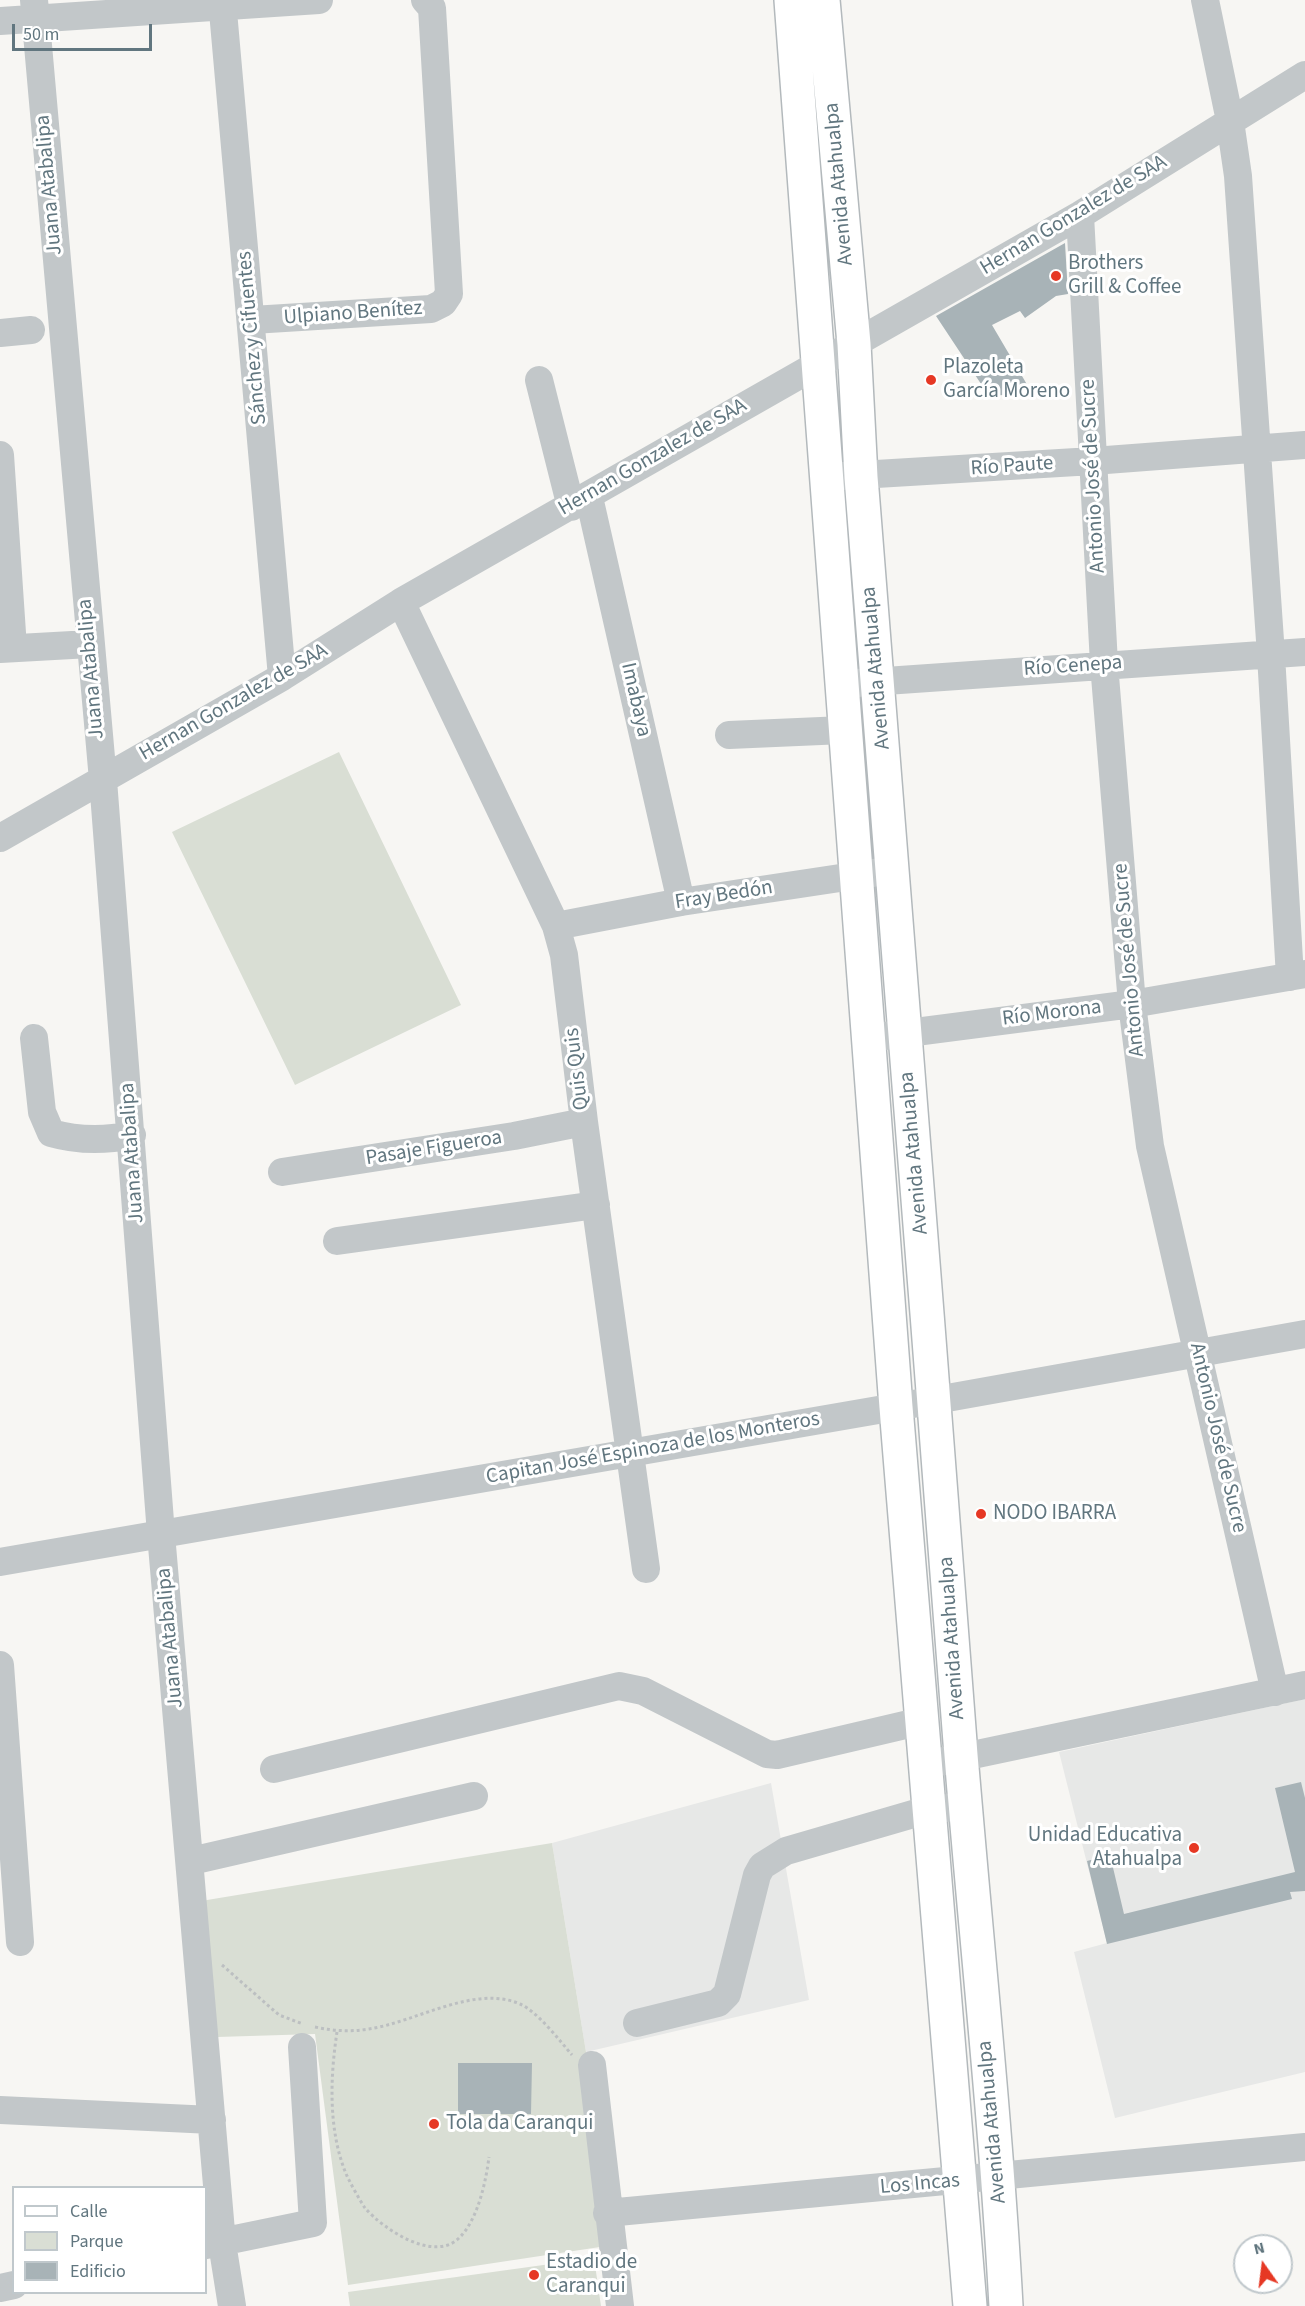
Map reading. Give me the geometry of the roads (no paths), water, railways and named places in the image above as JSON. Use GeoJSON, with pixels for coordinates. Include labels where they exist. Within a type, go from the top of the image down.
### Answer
{"type":"FeatureCollection","features":[{"type":"Feature","properties":{"kind":"main road","name":"Avenida Atahualpa"},"geometry":{"type":"LineString","coordinates":[[791,0],[844,730],[970,2306]]}},
{"type":"Feature","properties":{"kind":"main road","name":"Avenida Atahualpa"},"geometry":{"type":"LineString","coordinates":[[823,0],[854,344],[861,477],[936,1400],[962,1758],[999,2177],[1006,2306]]}},
{"type":"Feature","properties":{"kind":"street"},"geometry":{"type":"LineString","coordinates":[[0,21],[34,9],[319,0]]}},
{"type":"Feature","properties":{"kind":"street"},"geometry":{"type":"LineString","coordinates":[[1205,0],[1230,121],[1238,176],[1271,655],[1298,976]]}},
{"type":"Feature","properties":{"kind":"street","name":"Sánchez y Cifuentes"},"geometry":{"type":"LineString","coordinates":[[223,3],[282,677]]}},
{"type":"Feature","properties":{"kind":"street","name":"Ulpiano Benítez"},"geometry":{"type":"LineString","coordinates":[[252,320],[431,309],[443,303],[448,294],[428,4]]}},
{"type":"Feature","properties":{"kind":"street","name":"Juana Atabalipa"},"geometry":{"type":"LineString","coordinates":[[34,9],[103,780],[162,1534],[198,1944],[212,2121],[214,2244],[232,2306]]}},
{"type":"Feature","properties":{"kind":"street","name":"Hernan Gonzalez de SAA"},"geometry":{"type":"LineString","coordinates":[[0,838],[282,677],[401,602],[580,502],[762,394],[819,364],[1080,215],[1305,75]]}},
{"type":"Feature","properties":{"kind":"street","name":"Antonio José de Sucre"},"geometry":{"type":"LineString","coordinates":[[1080,215],[1104,664],[1132,1004],[1150,1146],[1275,1692]]}},
{"type":"Feature","properties":{"kind":"street"},"geometry":{"type":"LineString","coordinates":[[0,333],[31,330]]}},
{"type":"Feature","properties":{"kind":"street","name":"Imabaya"},"geometry":{"type":"LineString","coordinates":[[539,380],[580,502],[681,902]]}},
{"type":"Feature","properties":{"kind":"street","name":"Río Paute"},"geometry":{"type":"LineString","coordinates":[[826,477],[861,477],[1305,445]]}},
{"type":"Feature","properties":{"kind":"street"},"geometry":{"type":"LineString","coordinates":[[0,455],[6,648],[90,644]]}},
{"type":"Feature","properties":{"kind":"street","name":"Quis Quis"},"geometry":{"type":"LineString","coordinates":[[401,602],[556,926],[564,955],[584,1122],[632,1453],[646,1569]]}},
{"type":"Feature","properties":{"kind":"street","name":"Río Cenepa"},"geometry":{"type":"LineString","coordinates":[[842,684],[1104,664],[1305,652]]}},
{"type":"Feature","properties":{"kind":"street"},"geometry":{"type":"LineString","coordinates":[[729,735],[844,730]]}},
{"type":"Feature","properties":{"kind":"street","name":"Fray Bedón"},"geometry":{"type":"LineString","coordinates":[[556,926],[681,902],[893,870]]}},
{"type":"Feature","properties":{"kind":"street","name":"Río Morona"},"geometry":{"type":"LineString","coordinates":[[869,1038],[1132,1004],[1298,976]]}},
{"type":"Feature","properties":{"kind":"street"},"geometry":{"type":"LineString","coordinates":[[33,1038],[42,1112],[51,1133],[76,1140],[110,1140],[132,1136]]}},
{"type":"Feature","properties":{"kind":"street","name":"Pasaje Figueroa"},"geometry":{"type":"LineString","coordinates":[[282,1172],[514,1136],[584,1122]]}},
{"type":"Feature","properties":{"kind":"street"},"geometry":{"type":"LineString","coordinates":[[337,1241],[596,1205]]}},
{"type":"Feature","properties":{"kind":"street","name":"Capitan José Espinoza de los Monteros"},"geometry":{"type":"LineString","coordinates":[[0,1562],[1198,1355],[1305,1334]]}},
{"type":"Feature","properties":{"kind":"street"},"geometry":{"type":"LineString","coordinates":[[0,1665],[20,1942]]}},
{"type":"Feature","properties":{"kind":"street"},"geometry":{"type":"LineString","coordinates":[[926,1765],[1305,1685]]}},
{"type":"Feature","properties":{"kind":"street"},"geometry":{"type":"LineString","coordinates":[[274,1770],[619,1686],[643,1691],[767,1754],[777,1755],[922,1721]]}},
{"type":"Feature","properties":{"kind":"street"},"geometry":{"type":"LineString","coordinates":[[191,1861],[474,1796]]}},
{"type":"Feature","properties":{"kind":"street"},"geometry":{"type":"LineString","coordinates":[[637,2023],[718,2003],[727,1994],[757,1875],[762,1866],[786,1851],[931,1810],[966,1805]]}},
{"type":"Feature","properties":{"kind":"street"},"geometry":{"type":"LineString","coordinates":[[214,2244],[314,2223],[307,2033]]}},
{"type":"Feature","properties":{"kind":"street"},"geometry":{"type":"LineString","coordinates":[[593,2071],[607,2213],[620,2306]]}},
{"type":"Feature","properties":{"kind":"street"},"geometry":{"type":"LineString","coordinates":[[0,2110],[212,2121]]}},
{"type":"Feature","properties":{"kind":"street","name":"Los Incas"},"geometry":{"type":"LineString","coordinates":[[607,2213],[1305,2147]]}},
{"type":"Feature","properties":{"kind":"place","name":"Brothers Grill & Coffee"},"geometry":{"type":"Point","coordinates":[1056,276]}},
{"type":"Feature","properties":{"kind":"place","name":"Plazoleta García Moreno"},"geometry":{"type":"Point","coordinates":[931,380]}},
{"type":"Feature","properties":{"kind":"place","name":"NODO IBARRA"},"geometry":{"type":"Point","coordinates":[981,1514]}},
{"type":"Feature","properties":{"kind":"place","name":"Unidad Educativa Atahualpa"},"geometry":{"type":"Point","coordinates":[1194,1848]}},
{"type":"Feature","properties":{"kind":"place","name":"Tola da Caranqui"},"geometry":{"type":"Point","coordinates":[434,2124]}},
{"type":"Feature","properties":{"kind":"place","name":"Estadio de Caranqui"},"geometry":{"type":"Point","coordinates":[534,2275]}}]}
